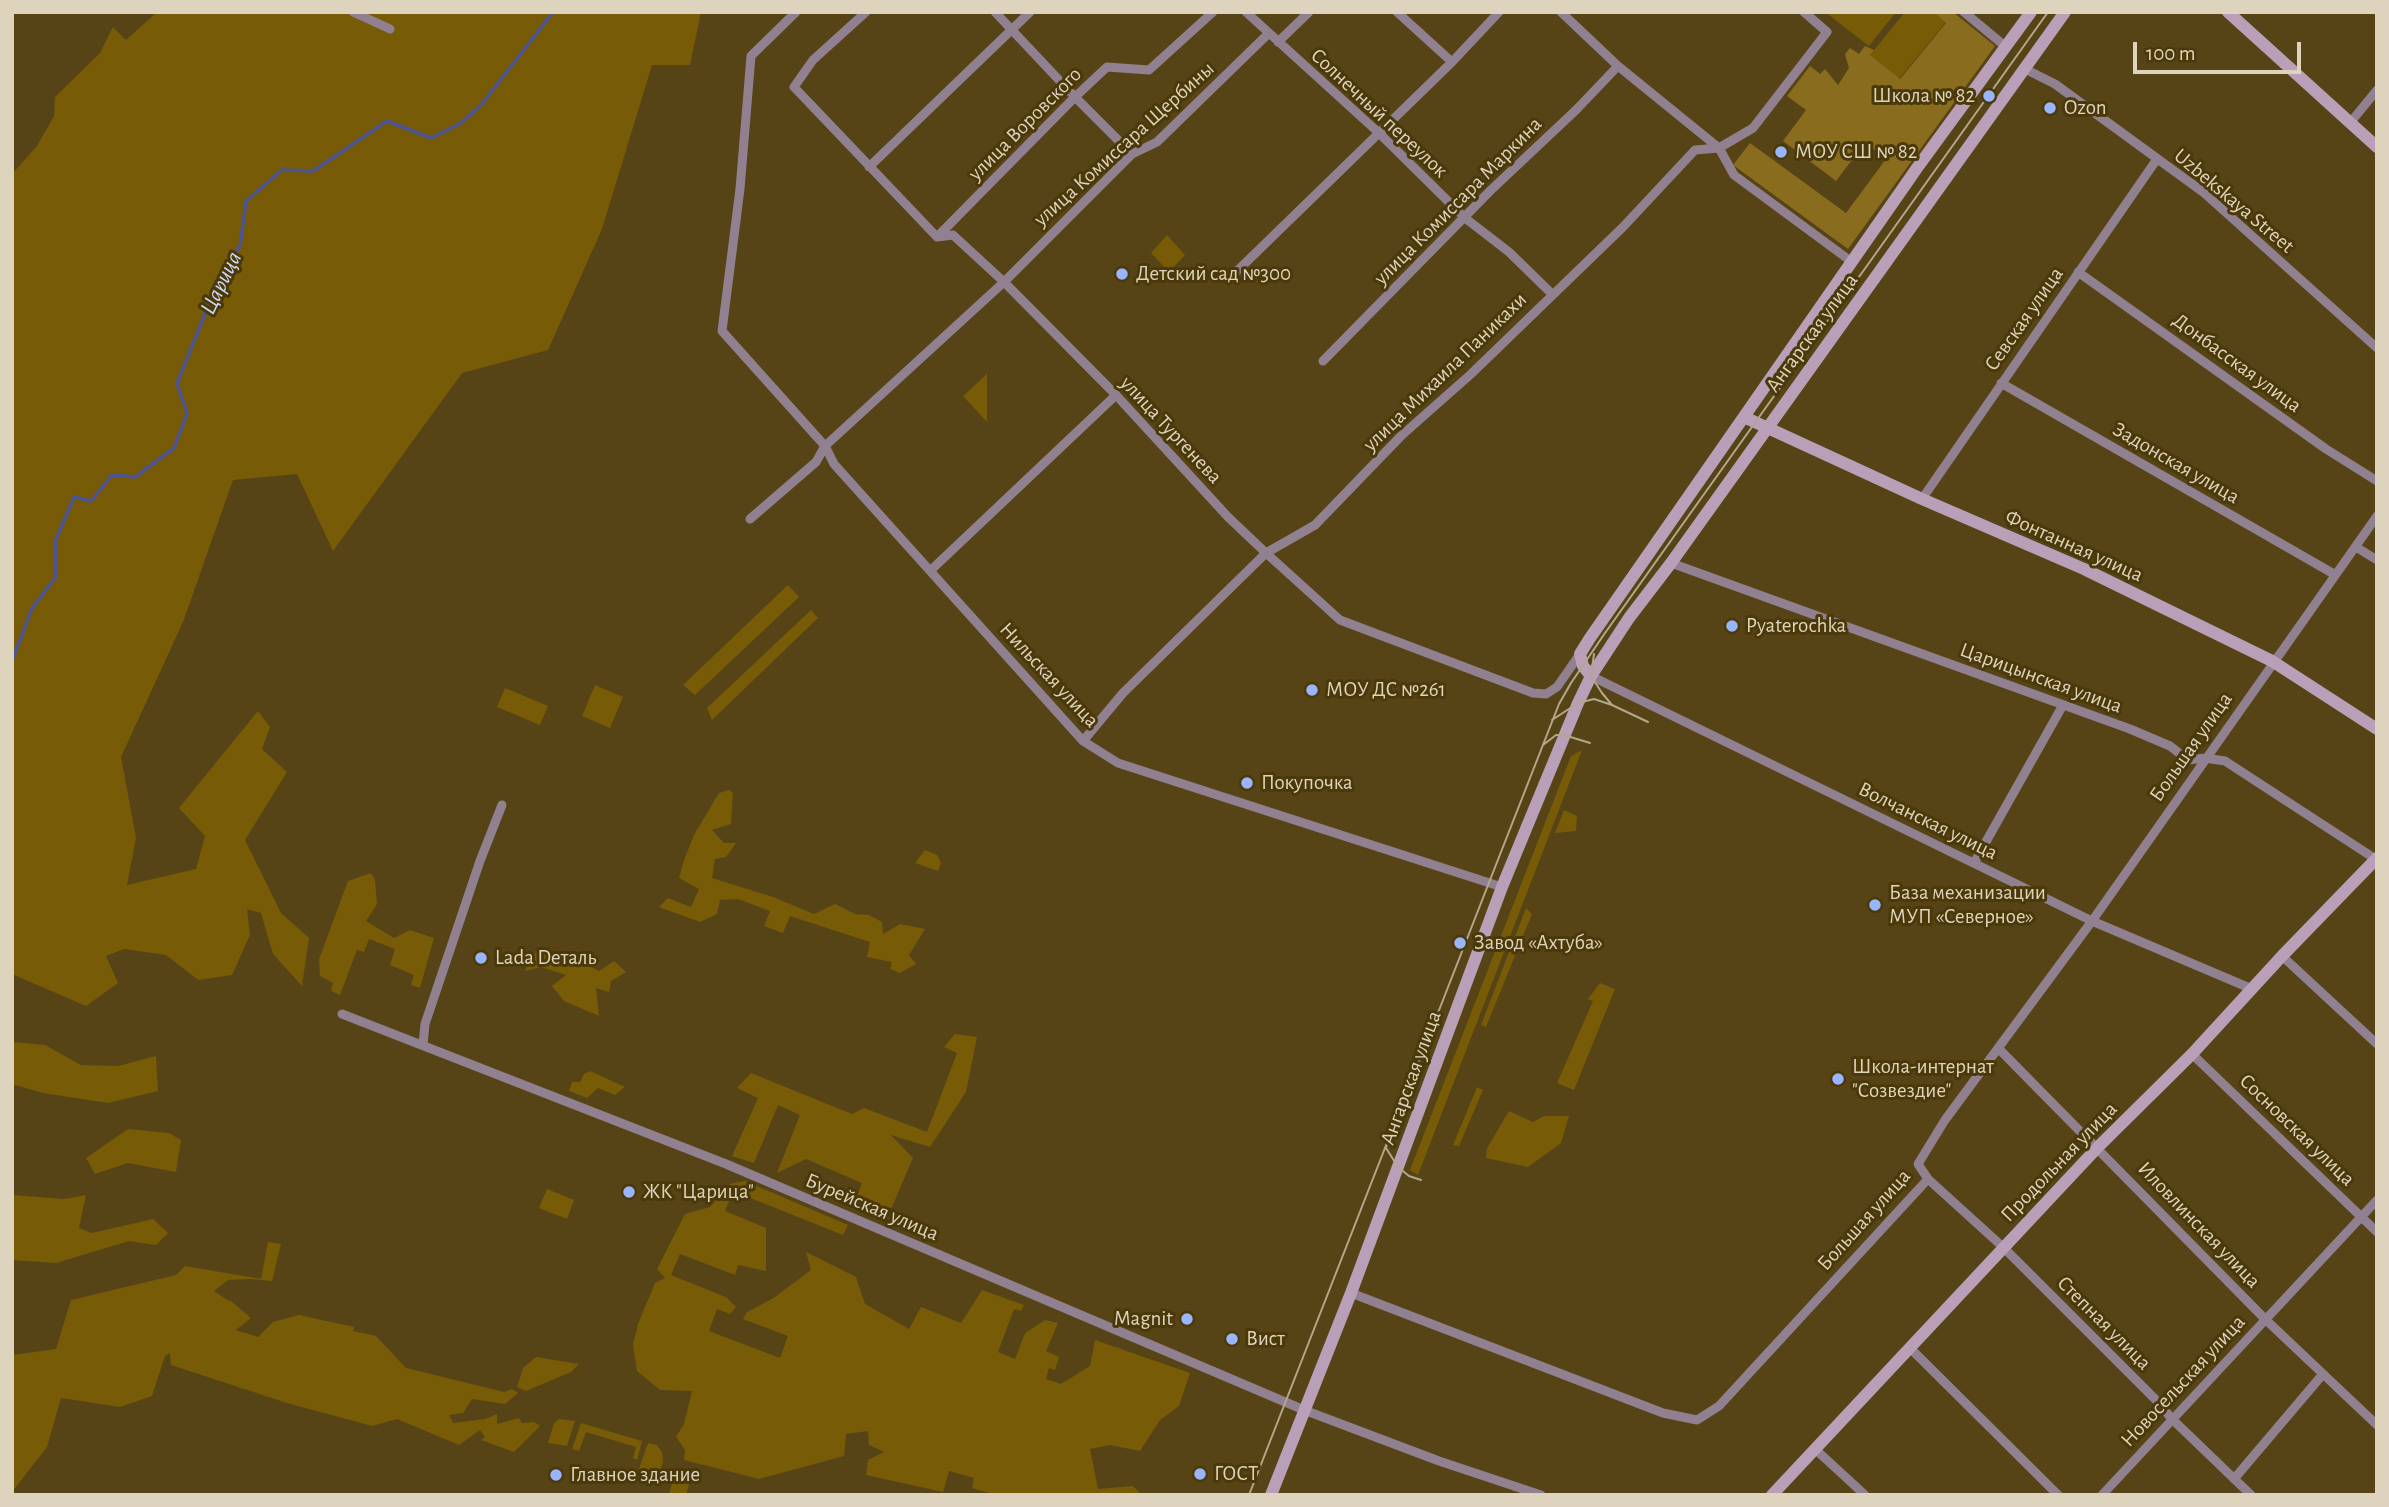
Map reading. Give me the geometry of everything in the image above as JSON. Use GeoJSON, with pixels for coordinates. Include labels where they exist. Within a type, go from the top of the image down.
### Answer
{"type":"FeatureCollection","features":[{"type":"Feature","properties":{"kind":"main road","name":"Ангарская улица"},"geometry":{"type":"LineString","coordinates":[[1271,1495],[1351,1293],[1502,887],[1564,735],[1582,665],[1744,417],[2031,12]]}},
{"type":"Feature","properties":{"kind":"main road","name":"Ангарская улица"},"geometry":{"type":"LineString","coordinates":[[1582,665],[1629,618],[1671,564],[2065,12]]}},
{"type":"Feature","properties":{"kind":"main road"},"geometry":{"type":"LineString","coordinates":[[2228,12],[2377,147]]}},
{"type":"Feature","properties":{"kind":"main road","name":"Фонтанная улица"},"geometry":{"type":"LineString","coordinates":[[1744,417],[1922,499],[2084,569],[2272,661],[2377,729]]}},
{"type":"Feature","properties":{"kind":"main road","name":"Продольная улица"},"geometry":{"type":"LineString","coordinates":[[1772,1495],[2098,1147],[2192,1054],[2376,859]]}},
{"type":"Feature","properties":{"kind":"street"},"geometry":{"type":"LineString","coordinates":[[353,12],[390,29]]}},
{"type":"Feature","properties":{"kind":"street","name":"Нильская улица"},"geometry":{"type":"LineString","coordinates":[[796,12],[751,57],[740,189],[722,331],[825,446],[834,464],[1083,741],[1118,763],[1502,887]]}},
{"type":"Feature","properties":{"kind":"street","name":"улица Тургенева"},"geometry":{"type":"LineString","coordinates":[[866,12],[813,60],[794,87],[937,237],[953,235],[1004,282],[1116,395],[1228,517],[1266,553],[1340,620],[1533,693],[1546,694],[1582,665]]}},
{"type":"Feature","properties":{"kind":"street"},"geometry":{"type":"LineString","coordinates":[[995,12],[1074,97],[1132,154]]}},
{"type":"Feature","properties":{"kind":"street"},"geometry":{"type":"LineString","coordinates":[[869,167],[1030,12]]}},
{"type":"Feature","properties":{"kind":"street","name":"улица Воровского"},"geometry":{"type":"LineString","coordinates":[[937,237],[1074,97],[1107,67],[1149,71],[1213,12]]}},
{"type":"Feature","properties":{"kind":"street","name":"Солнечный переулок"},"geometry":{"type":"LineString","coordinates":[[1246,12],[1379,133],[1465,218],[1509,252],[1552,294]]}},
{"type":"Feature","properties":{"kind":"street"},"geometry":{"type":"LineString","coordinates":[[1278,42],[1309,12]]}},
{"type":"Feature","properties":{"kind":"street"},"geometry":{"type":"LineString","coordinates":[[1397,12],[1452,62]]}},
{"type":"Feature","properties":{"kind":"street"},"geometry":{"type":"LineString","coordinates":[[1233,275],[1452,62],[1499,12]]}},
{"type":"Feature","properties":{"kind":"street"},"geometry":{"type":"LineString","coordinates":[[1560,12],[1618,66],[1719,148],[1734,175],[1852,262]]}},
{"type":"Feature","properties":{"kind":"street","name":"улица Михаила Паникахи"},"geometry":{"type":"LineString","coordinates":[[1083,741],[1123,693],[1266,553],[1315,525],[1401,436],[1471,374],[1623,227],[1695,150],[1719,148],[1753,128],[1827,32],[1804,12]]}},
{"type":"Feature","properties":{"kind":"street"},"geometry":{"type":"LineString","coordinates":[[1964,12],[2006,47]]}},
{"type":"Feature","properties":{"kind":"street","name":"улица Комиссара Щербины"},"geometry":{"type":"LineString","coordinates":[[750,519],[816,462],[825,446],[1004,282],[1132,154],[1157,142],[1269,33]]}},
{"type":"Feature","properties":{"kind":"street","name":"улица Комиссара Маркина"},"geometry":{"type":"LineString","coordinates":[[1323,361],[1507,174],[1576,110],[1618,66]]}},
{"type":"Feature","properties":{"kind":"street","name":"Uzbekskaya Street"},"geometry":{"type":"LineString","coordinates":[[2025,69],[2056,84],[2203,192],[2377,348]]}},
{"type":"Feature","properties":{"kind":"street"},"geometry":{"type":"LineString","coordinates":[[2350,123],[2377,90]]}},
{"type":"Feature","properties":{"kind":"street","name":"Севская улица"},"geometry":{"type":"LineString","coordinates":[[1922,499],[2157,159]]}},
{"type":"Feature","properties":{"kind":"street","name":"Донбасская улица"},"geometry":{"type":"LineString","coordinates":[[2078,272],[2326,449],[2377,481]]}},
{"type":"Feature","properties":{"kind":"street","name":"Задонская улица"},"geometry":{"type":"LineString","coordinates":[[2001,383],[2334,574]]}},
{"type":"Feature","properties":{"kind":"street"},"geometry":{"type":"LineString","coordinates":[[930,570],[1116,395]]}},
{"type":"Feature","properties":{"kind":"street","name":"Большая улица"},"geometry":{"type":"LineString","coordinates":[[1351,1293],[1663,1413],[1697,1420],[1719,1406],[1928,1179],[1918,1164],[1945,1120],[2092,921],[2272,661],[2377,516]]}},
{"type":"Feature","properties":{"kind":"street"},"geometry":{"type":"LineString","coordinates":[[2356,547],[2377,560]]}},
{"type":"Feature","properties":{"kind":"street","name":"Царицынская улица"},"geometry":{"type":"LineString","coordinates":[[1671,564],[2140,733],[2170,746],[2188,760],[2205,758],[2225,761],[2376,859]]}},
{"type":"Feature","properties":{"kind":"street","name":"Волчанская улица"},"geometry":{"type":"LineString","coordinates":[[1582,665],[2092,921],[2252,989]]}},
{"type":"Feature","properties":{"kind":"street"},"geometry":{"type":"LineString","coordinates":[[1974,863],[2063,705]]}},
{"type":"Feature","properties":{"kind":"street"},"geometry":{"type":"LineString","coordinates":[[423,1045],[425,1024],[480,861],[502,805]]}},
{"type":"Feature","properties":{"kind":"street"},"geometry":{"type":"LineString","coordinates":[[2282,956],[2377,1044]]}},
{"type":"Feature","properties":{"kind":"street","name":"Бурейская улица"},"geometry":{"type":"LineString","coordinates":[[342,1014],[726,1164],[1304,1410],[1439,1461],[1541,1495]]}},
{"type":"Feature","properties":{"kind":"street","name":"Иловлинская улица"},"geometry":{"type":"LineString","coordinates":[[1998,1048],[2265,1319],[2377,1424]]}},
{"type":"Feature","properties":{"kind":"street","name":"Сосновская улица"},"geometry":{"type":"LineString","coordinates":[[2192,1054],[2377,1232]]}},
{"type":"Feature","properties":{"kind":"street","name":"Степная улица"},"geometry":{"type":"LineString","coordinates":[[1928,1179],[2004,1248],[2172,1419],[2251,1495]]}},
{"type":"Feature","properties":{"kind":"street","name":"Новосельская улица"},"geometry":{"type":"LineString","coordinates":[[2102,1495],[2377,1200]]}},
{"type":"Feature","properties":{"kind":"street"},"geometry":{"type":"LineString","coordinates":[[1910,1348],[2058,1495]]}},
{"type":"Feature","properties":{"kind":"street"},"geometry":{"type":"LineString","coordinates":[[2234,1479],[2323,1374]]}},
{"type":"Feature","properties":{"kind":"street"},"geometry":{"type":"LineString","coordinates":[[1815,1448],[1865,1495]]}},
{"type":"Feature","properties":{"kind":"shaded area"},"geometry":{"type":"Polygon","coordinates":[[[157,12],[701,12],[690,65],[652,65],[602,229],[548,350],[462,373],[333,551],[297,474],[233,480],[183,622],[121,757],[136,838],[127,885],[196,869],[205,836],[179,808],[258,711],[270,727],[262,749],[287,772],[245,840],[281,913],[309,938],[302,986],[273,954],[261,913],[247,909],[250,935],[232,975],[198,980],[166,955],[124,949],[106,956],[118,983],[86,1006],[12,974],[12,174],[37,146],[54,116],[55,97],[100,53],[113,27],[126,40],[157,12]]]}},
{"type":"Feature","properties":{"kind":"shaded area"},"geometry":{"type":"Polygon","coordinates":[[[1825,12],[1896,12],[1869,46],[1825,12]]]}},
{"type":"Feature","properties":{"kind":"shaded area"},"geometry":{"type":"Polygon","coordinates":[[[1905,12],[1934,12],[1946,22],[1899,79],[1870,55],[1905,12]]]}},
{"type":"Feature","properties":{"kind":"shaded area"},"geometry":{"type":"Polygon","coordinates":[[[1934,12],[1953,12],[1995,46],[1848,249],[1733,165],[1750,143],[1846,213],[1886,159],[1865,143],[1836,181],[1783,141],[1806,110],[1787,96],[1810,66],[1820,74],[1825,69],[1838,85],[1849,68],[1845,54],[1850,48],[1859,54],[1865,46],[1874,50],[1870,55],[1900,79],[1946,23],[1934,12]]]}},
{"type":"Feature","properties":{"kind":"shaded area"},"geometry":{"type":"Polygon","coordinates":[[[1167,235],[1185,255],[1169,272],[1151,253],[1167,235]]]}},
{"type":"Feature","properties":{"kind":"shaded area"},"geometry":{"type":"Polygon","coordinates":[[[987,374],[987,422],[963,396],[987,374]]]}},
{"type":"Feature","properties":{"kind":"shaded area"},"geometry":{"type":"Polygon","coordinates":[[[788,585],[799,597],[695,695],[683,685],[788,585]]]}},
{"type":"Feature","properties":{"kind":"shaded area"},"geometry":{"type":"Polygon","coordinates":[[[811,610],[818,618],[712,720],[707,708],[811,610]]]}},
{"type":"Feature","properties":{"kind":"shaded area"},"geometry":{"type":"Polygon","coordinates":[[[595,685],[623,697],[610,728],[582,716],[595,685]]]}},
{"type":"Feature","properties":{"kind":"shaded area"},"geometry":{"type":"Polygon","coordinates":[[[505,688],[548,706],[540,725],[497,707],[505,688]]]}},
{"type":"Feature","properties":{"kind":"shaded area"},"geometry":{"type":"Polygon","coordinates":[[[1582,750],[1418,1175],[1410,1170],[1571,756],[1582,750]]]}},
{"type":"Feature","properties":{"kind":"shaded area"},"geometry":{"type":"Polygon","coordinates":[[[729,790],[733,793],[731,824],[712,830],[724,843],[736,843],[726,857],[715,859],[712,878],[773,897],[814,914],[835,904],[855,914],[869,915],[882,922],[883,934],[900,924],[925,929],[909,955],[916,964],[900,973],[890,969],[892,962],[867,957],[870,942],[790,916],[783,933],[764,926],[770,911],[738,899],[720,900],[717,914],[700,922],[659,907],[668,898],[691,907],[699,889],[679,878],[684,860],[694,835],[719,793],[729,790]]]}},
{"type":"Feature","properties":{"kind":"shaded area"},"geometry":{"type":"Polygon","coordinates":[[[1564,810],[1577,816],[1576,831],[1555,833],[1564,810]]]}},
{"type":"Feature","properties":{"kind":"shaded area"},"geometry":{"type":"Polygon","coordinates":[[[925,850],[937,855],[941,863],[938,871],[915,863],[925,850]]]}},
{"type":"Feature","properties":{"kind":"shaded area"},"geometry":{"type":"Polygon","coordinates":[[[371,873],[375,880],[377,904],[366,921],[394,938],[410,930],[434,938],[420,988],[411,985],[414,975],[390,965],[395,949],[369,939],[364,952],[357,950],[340,995],[331,991],[333,983],[320,976],[319,959],[348,881],[371,873]]]}},
{"type":"Feature","properties":{"kind":"shaded area"},"geometry":{"type":"Polygon","coordinates":[[[1526,908],[1532,914],[1486,1027],[1481,1025],[1526,908]]]}},
{"type":"Feature","properties":{"kind":"shaded area"},"geometry":{"type":"Polygon","coordinates":[[[532,953],[573,958],[599,971],[614,961],[626,972],[611,981],[609,992],[596,988],[599,1016],[564,1001],[552,986],[566,975],[541,967],[525,971],[532,953]]]}},
{"type":"Feature","properties":{"kind":"shaded area"},"geometry":{"type":"Polygon","coordinates":[[[1600,983],[1615,989],[1574,1090],[1557,1083],[1593,1001],[1588,999],[1600,983]]]}},
{"type":"Feature","properties":{"kind":"shaded area"},"geometry":{"type":"Polygon","coordinates":[[[955,1034],[977,1037],[966,1092],[930,1147],[891,1135],[913,1158],[892,1207],[878,1215],[854,1205],[862,1183],[806,1159],[777,1173],[800,1115],[778,1105],[754,1163],[732,1156],[758,1098],[737,1088],[751,1073],[852,1114],[864,1108],[927,1132],[957,1053],[944,1047],[955,1034]]]}},
{"type":"Feature","properties":{"kind":"shaded area"},"geometry":{"type":"Polygon","coordinates":[[[12,1042],[45,1045],[81,1065],[118,1066],[156,1056],[158,1091],[108,1103],[43,1093],[12,1084],[12,1042]]]}},
{"type":"Feature","properties":{"kind":"shaded area"},"geometry":{"type":"Polygon","coordinates":[[[590,1071],[625,1087],[615,1095],[598,1088],[587,1098],[569,1091],[572,1082],[580,1082],[584,1074],[590,1071]]]}},
{"type":"Feature","properties":{"kind":"shaded area"},"geometry":{"type":"Polygon","coordinates":[[[1477,1087],[1483,1090],[1459,1146],[1453,1145],[1477,1087]]]}},
{"type":"Feature","properties":{"kind":"shaded area"},"geometry":{"type":"Polygon","coordinates":[[[1509,1111],[1533,1122],[1544,1116],[1569,1116],[1561,1143],[1528,1167],[1486,1158],[1487,1148],[1509,1111]]]}},
{"type":"Feature","properties":{"kind":"shaded area"},"geometry":{"type":"Polygon","coordinates":[[[128,1129],[169,1133],[181,1140],[176,1172],[128,1163],[95,1174],[86,1158],[128,1129]]]}},
{"type":"Feature","properties":{"kind":"shaded area"},"geometry":{"type":"Polygon","coordinates":[[[745,1181],[848,1225],[843,1235],[733,1191],[725,1211],[766,1228],[766,1271],[738,1265],[735,1275],[680,1254],[671,1275],[726,1297],[736,1307],[730,1314],[717,1309],[709,1331],[780,1358],[788,1336],[743,1319],[747,1312],[772,1299],[811,1270],[806,1252],[856,1277],[865,1304],[909,1329],[921,1307],[961,1323],[982,1290],[1024,1305],[1021,1311],[1014,1309],[998,1352],[1015,1359],[1025,1333],[1045,1320],[1058,1323],[1046,1351],[1059,1357],[1055,1370],[1049,1368],[1046,1379],[1061,1384],[1090,1366],[1095,1340],[1190,1373],[1179,1406],[1160,1420],[1140,1451],[1110,1445],[1090,1449],[1098,1489],[1133,1486],[1142,1495],[996,1495],[972,1488],[974,1478],[949,1471],[943,1492],[866,1475],[868,1460],[884,1452],[869,1445],[868,1431],[846,1434],[844,1456],[759,1479],[684,1460],[685,1450],[676,1437],[684,1424],[692,1391],[660,1390],[637,1371],[633,1345],[638,1324],[655,1283],[665,1278],[657,1269],[685,1214],[710,1207],[730,1184],[745,1181]]]}},
{"type":"Feature","properties":{"kind":"shaded area"},"geometry":{"type":"Polygon","coordinates":[[[547,1189],[574,1200],[567,1219],[539,1208],[547,1189]]]}},
{"type":"Feature","properties":{"kind":"shaded area"},"geometry":{"type":"Polygon","coordinates":[[[12,1195],[64,1199],[86,1195],[79,1228],[92,1233],[153,1219],[168,1233],[156,1245],[129,1241],[56,1263],[12,1260],[12,1195]]]}},
{"type":"Feature","properties":{"kind":"shaded area"},"geometry":{"type":"Polygon","coordinates":[[[268,1242],[281,1244],[272,1281],[228,1280],[214,1291],[251,1318],[236,1330],[258,1337],[273,1322],[299,1315],[354,1327],[353,1331],[376,1336],[406,1368],[504,1392],[512,1389],[518,1393],[505,1404],[472,1399],[463,1413],[449,1415],[453,1423],[485,1419],[497,1414],[497,1424],[519,1418],[522,1423],[534,1422],[540,1426],[514,1452],[481,1440],[485,1437],[480,1430],[459,1445],[397,1419],[372,1426],[287,1403],[171,1365],[170,1353],[165,1356],[152,1396],[120,1407],[61,1398],[47,1447],[12,1492],[12,1355],[56,1349],[71,1300],[176,1275],[185,1266],[261,1279],[268,1242]]]}},
{"type":"Feature","properties":{"kind":"shaded area"},"geometry":{"type":"Polygon","coordinates":[[[536,1357],[579,1364],[571,1372],[526,1391],[517,1387],[523,1368],[536,1357]]]}},
{"type":"Feature","properties":{"kind":"shaded area"},"geometry":{"type":"Polygon","coordinates":[[[559,1419],[575,1421],[567,1446],[548,1443],[554,1423],[559,1419]]]}},
{"type":"Feature","properties":{"kind":"shaded area"},"geometry":{"type":"Polygon","coordinates":[[[581,1423],[642,1441],[637,1460],[633,1458],[636,1447],[586,1432],[579,1451],[572,1449],[581,1423]]]}},
{"type":"Feature","properties":{"kind":"shaded area"},"geometry":{"type":"Polygon","coordinates":[[[648,1443],[657,1445],[662,1452],[663,1462],[659,1475],[639,1469],[648,1443]]]}},
{"type":"Feature","properties":{"kind":"shaded area"},"geometry":{"type":"Polygon","coordinates":[[[676,1468],[692,1474],[686,1495],[669,1495],[676,1468]]]}},
{"type":"Feature","properties":{"kind":"waterway","name":"Царица"},"geometry":{"type":"LineString","coordinates":[[12,661],[32,608],[55,578],[56,539],[74,497],[91,501],[112,475],[135,477],[174,448],[187,413],[177,383],[224,267],[240,246],[246,201],[282,170],[313,171],[387,121],[431,138],[461,123],[481,105],[553,12]]}},
{"type":"Feature","properties":{"kind":"tram line"},"geometry":{"type":"LineString","coordinates":[[1249,1495],[1559,704],[1605,633],[2048,12]]}},
{"type":"Feature","properties":{"kind":"tram line"},"geometry":{"type":"LineString","coordinates":[[1594,654],[1591,676],[1602,693],[1612,705],[1648,722]]}},
{"type":"Feature","properties":{"kind":"tram line"},"geometry":{"type":"LineString","coordinates":[[1552,720],[1578,703],[1594,699],[1612,705]]}},
{"type":"Feature","properties":{"kind":"tram line"},"geometry":{"type":"LineString","coordinates":[[1543,745],[1556,735],[1590,743]]}},
{"type":"Feature","properties":{"kind":"tram line"},"geometry":{"type":"LineString","coordinates":[[1387,1143],[1386,1148],[1398,1167],[1409,1176],[1421,1180]]}},
{"type":"Feature","properties":{"kind":"place","name":"Школа № 82"},"geometry":{"type":"Point","coordinates":[1989,96]}},
{"type":"Feature","properties":{"kind":"place","name":"Ozon"},"geometry":{"type":"Point","coordinates":[2050,108]}},
{"type":"Feature","properties":{"kind":"place","name":"МОУ СШ № 82"},"geometry":{"type":"Point","coordinates":[1781,152]}},
{"type":"Feature","properties":{"kind":"place","name":"Детский сад №300"},"geometry":{"type":"Point","coordinates":[1122,274]}},
{"type":"Feature","properties":{"kind":"place","name":"Pyaterochka"},"geometry":{"type":"Point","coordinates":[1732,626]}},
{"type":"Feature","properties":{"kind":"place","name":"МОУ ДС №261"},"geometry":{"type":"Point","coordinates":[1312,690]}},
{"type":"Feature","properties":{"kind":"place","name":"Покупочка"},"geometry":{"type":"Point","coordinates":[1247,783]}},
{"type":"Feature","properties":{"kind":"place","name":"База механизации МУП «Северное»"},"geometry":{"type":"Point","coordinates":[1875,905]}},
{"type":"Feature","properties":{"kind":"place","name":"Завод «Ахтуба»"},"geometry":{"type":"Point","coordinates":[1460,943]}},
{"type":"Feature","properties":{"kind":"place","name":"Lada Dеталь"},"geometry":{"type":"Point","coordinates":[481,958]}},
{"type":"Feature","properties":{"kind":"place","name":"Школа-интернат \"Созвездие\""},"geometry":{"type":"Point","coordinates":[1838,1079]}},
{"type":"Feature","properties":{"kind":"place","name":"ЖК \"Царица\""},"geometry":{"type":"Point","coordinates":[629,1192]}},
{"type":"Feature","properties":{"kind":"place","name":"Magnit"},"geometry":{"type":"Point","coordinates":[1187,1319]}},
{"type":"Feature","properties":{"kind":"place","name":"Вист"},"geometry":{"type":"Point","coordinates":[1232,1339]}},
{"type":"Feature","properties":{"kind":"place","name":"ГОСТ"},"geometry":{"type":"Point","coordinates":[1200,1474]}},
{"type":"Feature","properties":{"kind":"place","name":"Главное здание"},"geometry":{"type":"Point","coordinates":[556,1475]}}]}
